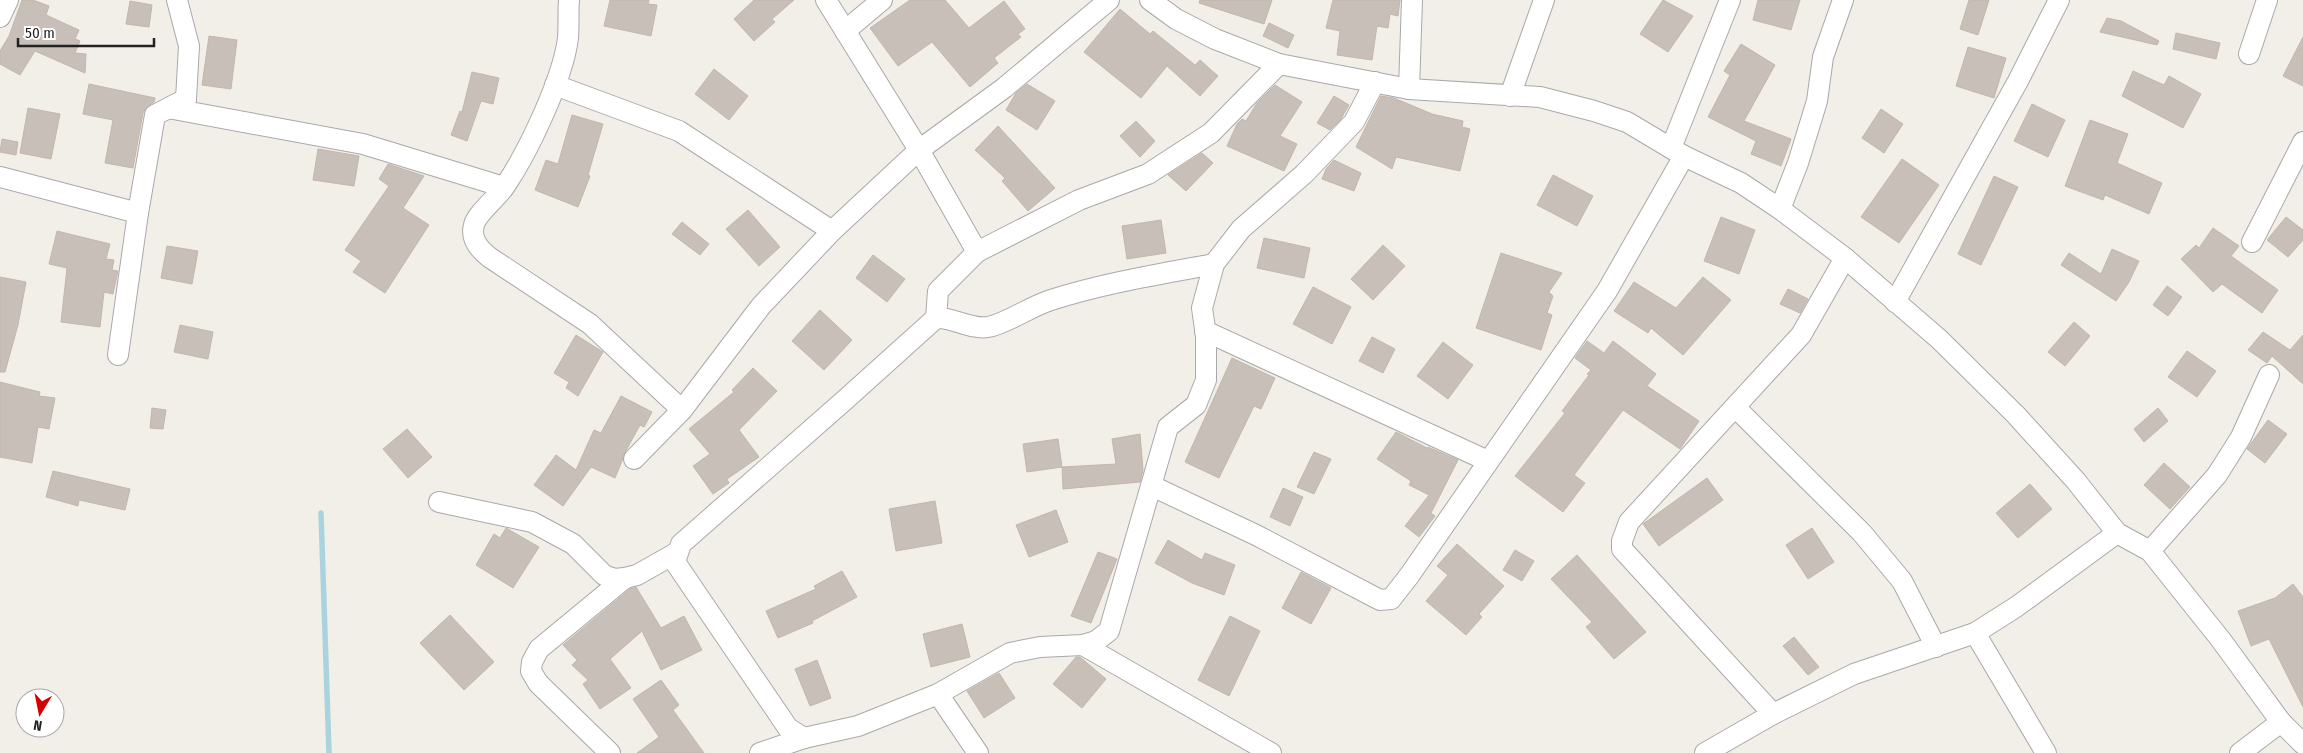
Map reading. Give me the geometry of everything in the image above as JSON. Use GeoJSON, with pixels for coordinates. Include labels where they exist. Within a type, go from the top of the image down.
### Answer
{"type":"FeatureCollection","features":[{"type":"Feature","properties":{"kind":"street"},"geometry":{"type":"LineString","coordinates":[[0,17],[8,0]]}},
{"type":"Feature","properties":{"kind":"street"},"geometry":{"type":"LineString","coordinates":[[177,0],[189,46],[186,99]]}},
{"type":"Feature","properties":{"kind":"street"},"geometry":{"type":"LineString","coordinates":[[569,0],[568,40],[555,85],[526,149],[504,187],[474,224],[473,237],[478,248],[590,324],[682,410]]}},
{"type":"Feature","properties":{"kind":"street"},"geometry":{"type":"LineString","coordinates":[[826,0],[919,150],[977,252]]}},
{"type":"Feature","properties":{"kind":"street"},"geometry":{"type":"LineString","coordinates":[[844,30],[882,0]]}},
{"type":"Feature","properties":{"kind":"street"},"geometry":{"type":"LineString","coordinates":[[634,459],[682,410],[761,306],[832,231],[919,150],[1004,88],[1109,0]]}},
{"type":"Feature","properties":{"kind":"street"},"geometry":{"type":"LineString","coordinates":[[1150,0],[1176,19],[1214,39],[1279,64],[1409,89],[1540,97],[1594,111],[1627,122],[1678,152],[1741,183],[1780,209],[1845,258],[1939,339],[2016,415],[2076,481],[2117,533],[2150,550],[2222,640],[2281,722],[2303,744]]}},
{"type":"Feature","properties":{"kind":"street"},"geometry":{"type":"LineString","coordinates":[[1409,89],[1412,0]]}},
{"type":"Feature","properties":{"kind":"street"},"geometry":{"type":"LineString","coordinates":[[1510,96],[1544,0]]}},
{"type":"Feature","properties":{"kind":"street"},"geometry":{"type":"LineString","coordinates":[[1152,486],[1256,535],[1380,600],[1391,599],[1409,576],[1607,291],[1678,152],[1730,0]]}},
{"type":"Feature","properties":{"kind":"street"},"geometry":{"type":"LineString","coordinates":[[1780,209],[1809,128],[1817,101],[1823,57],[1843,0]]}},
{"type":"Feature","properties":{"kind":"street"},"geometry":{"type":"LineString","coordinates":[[1895,302],[2018,81],[2059,0]]}},
{"type":"Feature","properties":{"kind":"street"},"geometry":{"type":"LineString","coordinates":[[2249,54],[2268,0]]}},
{"type":"Feature","properties":{"kind":"street"},"geometry":{"type":"LineString","coordinates":[[936,318],[938,290],[977,252],[1079,200],[1148,174],[1211,133],[1279,64]]}},
{"type":"Feature","properties":{"kind":"street"},"geometry":{"type":"LineString","coordinates":[[767,752],[804,738],[858,726],[938,694],[1010,653],[1040,647],[1083,645],[1096,641],[1109,631],[1168,427],[1196,405],[1206,380],[1205,331],[1202,308],[1214,264],[1241,229],[1304,174],[1354,122],[1374,82]]}},
{"type":"Feature","properties":{"kind":"street"},"geometry":{"type":"LineString","coordinates":[[555,85],[679,131],[832,231]]}},
{"type":"Feature","properties":{"kind":"street"},"geometry":{"type":"LineString","coordinates":[[186,99],[168,108],[363,144],[504,187]]}},
{"type":"Feature","properties":{"kind":"street"},"geometry":{"type":"LineString","coordinates":[[118,356],[138,212],[155,116],[186,99]]}},
{"type":"Feature","properties":{"kind":"street"},"geometry":{"type":"LineString","coordinates":[[2252,242],[2303,142]]}},
{"type":"Feature","properties":{"kind":"street"},"geometry":{"type":"LineString","coordinates":[[0,177],[138,212]]}},
{"type":"Feature","properties":{"kind":"street"},"geometry":{"type":"LineString","coordinates":[[1773,714],[1622,549],[1622,541],[1629,522],[1736,408],[1801,335],[1845,258]]}},
{"type":"Feature","properties":{"kind":"street"},"geometry":{"type":"LineString","coordinates":[[804,738],[788,728],[675,562],[676,553],[681,544],[936,318],[947,317],[975,327],[989,327],[1050,300],[1135,279],[1214,264]]}},
{"type":"Feature","properties":{"kind":"street"},"geometry":{"type":"LineString","coordinates":[[1205,331],[1488,461]]}},
{"type":"Feature","properties":{"kind":"street"},"geometry":{"type":"LineString","coordinates":[[2150,550],[2217,475],[2241,437],[2269,375]]}},
{"type":"Feature","properties":{"kind":"street"},"geometry":{"type":"LineString","coordinates":[[1736,408],[1862,533],[1891,567],[1902,581],[1936,647]]}},
{"type":"Feature","properties":{"kind":"street"},"geometry":{"type":"LineString","coordinates":[[439,502],[532,522],[573,544],[604,575],[614,579],[637,575],[676,553]]}},
{"type":"Feature","properties":{"kind":"street"},"geometry":{"type":"LineString","coordinates":[[1705,753],[1773,714],[1854,674],[1975,633],[2016,607],[2117,533]]}},
{"type":"Feature","properties":{"kind":"street"},"geometry":{"type":"LineString","coordinates":[[610,753],[538,683],[531,671],[532,662],[539,649],[625,578]]}},
{"type":"Feature","properties":{"kind":"street"},"geometry":{"type":"LineString","coordinates":[[1975,633],[2046,753]]}},
{"type":"Feature","properties":{"kind":"street"},"geometry":{"type":"LineString","coordinates":[[1083,645],[1271,753]]}},
{"type":"Feature","properties":{"kind":"street"},"geometry":{"type":"LineString","coordinates":[[938,694],[978,753]]}},
{"type":"Feature","properties":{"kind":"street"},"geometry":{"type":"LineString","coordinates":[[2240,753],[2281,722]]}},
{"type":"Feature","properties":{"kind":"building"},"geometry":{"type":"Polygon","coordinates":[[[22,0],[33,0],[49,6],[46,15],[79,30],[75,39],[80,41],[75,53],[86,54],[85,73],[35,51],[20,75],[0,64],[0,51],[9,36],[22,0]]]}},
{"type":"Feature","properties":{"kind":"building"},"geometry":{"type":"Polygon","coordinates":[[[610,0],[649,0],[648,4],[657,5],[651,36],[604,26],[610,0]]]}},
{"type":"Feature","properties":{"kind":"building"},"geometry":{"type":"Polygon","coordinates":[[[754,0],[794,0],[772,19],[775,22],[754,41],[734,19],[754,0]]]}},
{"type":"Feature","properties":{"kind":"building"},"geometry":{"type":"Polygon","coordinates":[[[910,0],[945,0],[969,28],[1004,1],[1025,29],[1018,34],[1021,37],[994,58],[998,63],[970,87],[932,42],[898,66],[870,28],[910,0]]]}},
{"type":"Feature","properties":{"kind":"building"},"geometry":{"type":"Polygon","coordinates":[[[1200,0],[1272,0],[1264,24],[1199,3],[1200,0]]]}},
{"type":"Feature","properties":{"kind":"building"},"geometry":{"type":"Polygon","coordinates":[[[1333,0],[1400,0],[1398,16],[1390,14],[1388,28],[1377,26],[1372,60],[1337,55],[1340,31],[1326,28],[1333,0]]]}},
{"type":"Feature","properties":{"kind":"building"},"geometry":{"type":"Polygon","coordinates":[[[1663,0],[1693,16],[1668,52],[1640,34],[1663,0]]]}},
{"type":"Feature","properties":{"kind":"building"},"geometry":{"type":"Polygon","coordinates":[[[1758,0],[1800,0],[1791,30],[1753,20],[1758,0]]]}},
{"type":"Feature","properties":{"kind":"building"},"geometry":{"type":"Polygon","coordinates":[[[1969,0],[1989,0],[1978,35],[1960,29],[1969,0]]]}},
{"type":"Feature","properties":{"kind":"building"},"geometry":{"type":"Polygon","coordinates":[[[130,1],[152,5],[149,27],[126,24],[130,1]]]}},
{"type":"Feature","properties":{"kind":"building"},"geometry":{"type":"Polygon","coordinates":[[[1120,9],[1150,34],[1153,31],[1195,65],[1200,60],[1218,76],[1200,96],[1167,66],[1141,98],[1084,52],[1120,9]]]}},
{"type":"Feature","properties":{"kind":"building"},"geometry":{"type":"Polygon","coordinates":[[[2107,18],[2121,21],[2159,41],[2157,45],[2100,32],[2107,18]]]}},
{"type":"Feature","properties":{"kind":"building"},"geometry":{"type":"Polygon","coordinates":[[[1269,23],[1294,35],[1288,48],[1263,36],[1269,23]]]}},
{"type":"Feature","properties":{"kind":"building"},"geometry":{"type":"Polygon","coordinates":[[[2176,33],[2220,43],[2216,59],[2173,49],[2176,33]]]}},
{"type":"Feature","properties":{"kind":"building"},"geometry":{"type":"Polygon","coordinates":[[[209,36],[237,40],[231,89],[202,85],[209,36]]]}},
{"type":"Feature","properties":{"kind":"building"},"geometry":{"type":"Polygon","coordinates":[[[2303,37],[2303,86],[2283,76],[2303,37]]]}},
{"type":"Feature","properties":{"kind":"building"},"geometry":{"type":"Polygon","coordinates":[[[1741,44],[1775,65],[1744,121],[1791,139],[1781,166],[1751,154],[1756,141],[1708,117],[1730,75],[1724,71],[1741,44]]]}},
{"type":"Feature","properties":{"kind":"building"},"geometry":{"type":"Polygon","coordinates":[[[1968,47],[2006,58],[1994,98],[1956,86],[1968,47]]]}},
{"type":"Feature","properties":{"kind":"building"},"geometry":{"type":"Polygon","coordinates":[[[714,69],[748,96],[729,120],[695,94],[714,69]]]}},
{"type":"Feature","properties":{"kind":"building"},"geometry":{"type":"Polygon","coordinates":[[[2133,71],[2164,85],[2169,76],[2201,94],[2183,128],[2122,96],[2133,71]]]}},
{"type":"Feature","properties":{"kind":"building"},"geometry":{"type":"Polygon","coordinates":[[[472,72],[499,78],[493,104],[481,101],[467,141],[451,135],[460,111],[462,112],[472,72]]]}},
{"type":"Feature","properties":{"kind":"building"},"geometry":{"type":"Polygon","coordinates":[[[89,84],[155,98],[154,102],[143,113],[133,168],[105,163],[113,120],[83,114],[89,84]]]}},
{"type":"Feature","properties":{"kind":"building"},"geometry":{"type":"Polygon","coordinates":[[[1027,84],[1055,101],[1037,130],[1006,110],[1016,93],[1027,84]]]}},
{"type":"Feature","properties":{"kind":"building"},"geometry":{"type":"Polygon","coordinates":[[[1275,85],[1302,102],[1280,136],[1297,144],[1284,171],[1227,146],[1237,124],[1242,119],[1246,121],[1257,103],[1275,85]]]}},
{"type":"Feature","properties":{"kind":"building"},"geometry":{"type":"Polygon","coordinates":[[[1334,96],[1349,105],[1341,119],[1330,130],[1317,123],[1334,96]]]}},
{"type":"Feature","properties":{"kind":"building"},"geometry":{"type":"Polygon","coordinates":[[[1381,96],[1394,98],[1432,114],[1463,121],[1462,127],[1470,129],[1460,171],[1396,157],[1392,169],[1356,147],[1381,96]]]}},
{"type":"Feature","properties":{"kind":"building"},"geometry":{"type":"Polygon","coordinates":[[[2032,104],[2065,120],[2048,157],[2014,141],[2032,104]]]}},
{"type":"Feature","properties":{"kind":"building"},"geometry":{"type":"Polygon","coordinates":[[[28,108],[60,114],[51,159],[20,153],[28,108]]]}},
{"type":"Feature","properties":{"kind":"building"},"geometry":{"type":"Polygon","coordinates":[[[1881,109],[1903,124],[1884,153],[1862,138],[1881,109]]]}},
{"type":"Feature","properties":{"kind":"building"},"geometry":{"type":"Polygon","coordinates":[[[572,115],[603,124],[588,175],[590,176],[578,207],[535,190],[546,160],[558,164],[572,115]]]}},
{"type":"Feature","properties":{"kind":"building"},"geometry":{"type":"Polygon","coordinates":[[[2090,120],[2128,134],[2117,163],[2162,183],[2149,214],[2105,195],[2103,200],[2065,186],[2090,120]]]}},
{"type":"Feature","properties":{"kind":"building"},"geometry":{"type":"Polygon","coordinates":[[[1136,121],[1155,141],[1140,157],[1120,136],[1136,121]]]}},
{"type":"Feature","properties":{"kind":"building"},"geometry":{"type":"Polygon","coordinates":[[[998,126],[1055,188],[1028,211],[1002,181],[1005,178],[975,150],[998,126]]]}},
{"type":"Feature","properties":{"kind":"building"},"geometry":{"type":"Polygon","coordinates":[[[2,139],[18,142],[16,155],[0,152],[2,139]]]}},
{"type":"Feature","properties":{"kind":"building"},"geometry":{"type":"Polygon","coordinates":[[[318,149],[359,156],[354,186],[313,180],[318,149]]]}},
{"type":"Feature","properties":{"kind":"building"},"geometry":{"type":"Polygon","coordinates":[[[1202,153],[1213,163],[1186,191],[1168,175],[1202,153]]]}},
{"type":"Feature","properties":{"kind":"building"},"geometry":{"type":"Polygon","coordinates":[[[1902,159],[1939,185],[1899,243],[1861,217],[1902,159]]]}},
{"type":"Feature","properties":{"kind":"building"},"geometry":{"type":"Polygon","coordinates":[[[1334,160],[1361,173],[1354,191],[1322,179],[1326,169],[1334,160]]]}},
{"type":"Feature","properties":{"kind":"building"},"geometry":{"type":"Polygon","coordinates":[[[388,164],[424,176],[403,208],[429,225],[385,293],[353,272],[361,261],[345,250],[389,186],[379,179],[388,164]]]}},
{"type":"Feature","properties":{"kind":"building"},"geometry":{"type":"Polygon","coordinates":[[[1553,175],[1593,196],[1577,226],[1537,205],[1553,175]]]}},
{"type":"Feature","properties":{"kind":"building"},"geometry":{"type":"Polygon","coordinates":[[[1994,176],[2018,187],[1981,265],[1958,254],[1994,176]]]}},
{"type":"Feature","properties":{"kind":"building"},"geometry":{"type":"Polygon","coordinates":[[[748,210],[780,247],[759,266],[726,229],[748,210]]]}},
{"type":"Feature","properties":{"kind":"building"},"geometry":{"type":"Polygon","coordinates":[[[1721,217],[1755,230],[1739,274],[1704,261],[1721,217]]]}},
{"type":"Feature","properties":{"kind":"building"},"geometry":{"type":"Polygon","coordinates":[[[2286,217],[2303,230],[2303,240],[2288,257],[2267,240],[2286,217]]]}},
{"type":"Feature","properties":{"kind":"building"},"geometry":{"type":"Polygon","coordinates":[[[1161,220],[1166,253],[1127,259],[1122,226],[1161,220]]]}},
{"type":"Feature","properties":{"kind":"building"},"geometry":{"type":"Polygon","coordinates":[[[682,222],[709,244],[700,255],[672,234],[682,222]]]}},
{"type":"Feature","properties":{"kind":"building"},"geometry":{"type":"Polygon","coordinates":[[[2213,228],[2239,246],[2231,256],[2278,290],[2262,313],[2222,284],[2213,292],[2181,259],[2196,245],[2199,248],[2213,228]]]}},
{"type":"Feature","properties":{"kind":"building"},"geometry":{"type":"Polygon","coordinates":[[[57,231],[110,244],[106,259],[114,260],[112,270],[118,271],[113,294],[104,292],[100,327],[61,322],[67,268],[49,264],[57,231]]]}},
{"type":"Feature","properties":{"kind":"building"},"geometry":{"type":"Polygon","coordinates":[[[1264,238],[1310,248],[1304,278],[1257,268],[1264,238]]]}},
{"type":"Feature","properties":{"kind":"building"},"geometry":{"type":"Polygon","coordinates":[[[1383,245],[1405,266],[1373,300],[1351,279],[1383,245]]]}},
{"type":"Feature","properties":{"kind":"building"},"geometry":{"type":"Polygon","coordinates":[[[167,246],[198,251],[192,284],[161,278],[167,246]]]}},
{"type":"Feature","properties":{"kind":"building"},"geometry":{"type":"Polygon","coordinates":[[[2112,249],[2139,261],[2129,282],[2116,301],[2061,265],[2069,253],[2101,274],[2112,249]]]}},
{"type":"Feature","properties":{"kind":"building"},"geometry":{"type":"Polygon","coordinates":[[[1501,253],[1562,273],[1549,292],[1553,296],[1547,313],[1552,315],[1541,350],[1476,328],[1501,253]]]}},
{"type":"Feature","properties":{"kind":"building"},"geometry":{"type":"Polygon","coordinates":[[[873,255],[905,279],[887,302],[856,278],[873,255]]]}},
{"type":"Feature","properties":{"kind":"building"},"geometry":{"type":"Polygon","coordinates":[[[0,277],[26,282],[18,325],[5,372],[0,372],[0,277]]]}},
{"type":"Feature","properties":{"kind":"building"},"geometry":{"type":"Polygon","coordinates":[[[1703,277],[1731,300],[1683,355],[1651,328],[1648,333],[1614,311],[1634,282],[1676,308],[1703,277]]]}},
{"type":"Feature","properties":{"kind":"building"},"geometry":{"type":"Polygon","coordinates":[[[2167,286],[2182,297],[2168,316],[2153,305],[2167,286]]]}},
{"type":"Feature","properties":{"kind":"building"},"geometry":{"type":"Polygon","coordinates":[[[1313,287],[1351,307],[1332,344],[1293,324],[1313,287]]]}},
{"type":"Feature","properties":{"kind":"building"},"geometry":{"type":"Polygon","coordinates":[[[1788,289],[1808,299],[1800,313],[1780,304],[1788,289]]]}},
{"type":"Feature","properties":{"kind":"building"},"geometry":{"type":"Polygon","coordinates":[[[820,310],[852,340],[824,370],[792,341],[820,310]]]}},
{"type":"Feature","properties":{"kind":"building"},"geometry":{"type":"Polygon","coordinates":[[[2074,322],[2090,336],[2065,366],[2048,352],[2074,322]]]}},
{"type":"Feature","properties":{"kind":"building"},"geometry":{"type":"Polygon","coordinates":[[[180,325],[213,332],[208,359],[174,352],[180,325]]]}},
{"type":"Feature","properties":{"kind":"building"},"geometry":{"type":"Polygon","coordinates":[[[2263,332],[2290,350],[2303,335],[2303,384],[2272,356],[2267,363],[2248,350],[2263,332]]]}},
{"type":"Feature","properties":{"kind":"building"},"geometry":{"type":"Polygon","coordinates":[[[576,335],[603,352],[578,396],[566,388],[569,382],[554,373],[576,335]]]}},
{"type":"Feature","properties":{"kind":"building"},"geometry":{"type":"Polygon","coordinates":[[[1372,337],[1395,349],[1383,373],[1359,361],[1372,337]]]}},
{"type":"Feature","properties":{"kind":"building"},"geometry":{"type":"Polygon","coordinates":[[[1587,341],[1604,353],[1613,341],[1656,374],[1647,386],[1699,421],[1680,449],[1623,410],[1574,475],[1585,483],[1563,512],[1515,476],[1565,413],[1562,411],[1589,375],[1587,374],[1591,370],[1575,358],[1587,341]]]}},
{"type":"Feature","properties":{"kind":"building"},"geometry":{"type":"Polygon","coordinates":[[[1443,342],[1473,365],[1448,399],[1417,376],[1443,342]]]}},
{"type":"Feature","properties":{"kind":"building"},"geometry":{"type":"Polygon","coordinates":[[[2187,351],[2216,371],[2197,397],[2168,377],[2187,351]]]}},
{"type":"Feature","properties":{"kind":"building"},"geometry":{"type":"Polygon","coordinates":[[[1232,358],[1275,378],[1261,409],[1254,406],[1219,478],[1185,462],[1232,358]]]}},
{"type":"Feature","properties":{"kind":"building"},"geometry":{"type":"Polygon","coordinates":[[[753,368],[777,391],[739,430],[759,457],[727,479],[729,483],[713,494],[693,466],[710,454],[689,429],[734,392],[732,390],[753,368]]]}},
{"type":"Feature","properties":{"kind":"building"},"geometry":{"type":"Polygon","coordinates":[[[0,382],[40,392],[39,396],[55,398],[49,429],[38,427],[32,463],[0,457],[0,382]]]}},
{"type":"Feature","properties":{"kind":"building"},"geometry":{"type":"Polygon","coordinates":[[[621,396],[652,412],[644,427],[640,425],[623,456],[615,478],[591,467],[563,506],[534,485],[556,455],[576,470],[594,430],[601,433],[621,396]]]}},
{"type":"Feature","properties":{"kind":"building"},"geometry":{"type":"Polygon","coordinates":[[[152,408],[166,410],[163,429],[150,428],[152,408]]]}},
{"type":"Feature","properties":{"kind":"building"},"geometry":{"type":"Polygon","coordinates":[[[2158,408],[2168,421],[2144,442],[2134,429],[2158,408]]]}},
{"type":"Feature","properties":{"kind":"building"},"geometry":{"type":"Polygon","coordinates":[[[2268,420],[2287,434],[2265,463],[2247,449],[2268,420]]]}},
{"type":"Feature","properties":{"kind":"building"},"geometry":{"type":"Polygon","coordinates":[[[407,429],[432,457],[408,478],[383,449],[407,429]]]}},
{"type":"Feature","properties":{"kind":"building"},"geometry":{"type":"Polygon","coordinates":[[[1396,432],[1427,448],[1458,460],[1431,513],[1435,516],[1419,537],[1405,526],[1429,495],[1409,485],[1411,481],[1377,459],[1396,432]]]}},
{"type":"Feature","properties":{"kind":"building"},"geometry":{"type":"Polygon","coordinates":[[[1140,434],[1143,470],[1140,482],[1063,489],[1062,467],[1116,464],[1112,439],[1140,434]]]}},
{"type":"Feature","properties":{"kind":"building"},"geometry":{"type":"Polygon","coordinates":[[[1058,439],[1062,467],[1027,472],[1023,444],[1058,439]]]}},
{"type":"Feature","properties":{"kind":"building"},"geometry":{"type":"Polygon","coordinates":[[[1314,452],[1331,459],[1314,494],[1297,487],[1314,452]]]}},
{"type":"Feature","properties":{"kind":"building"},"geometry":{"type":"Polygon","coordinates":[[[2164,463],[2190,487],[2170,509],[2144,485],[2164,463]]]}},
{"type":"Feature","properties":{"kind":"building"},"geometry":{"type":"Polygon","coordinates":[[[53,471],[130,489],[125,510],[79,500],[78,506],[46,497],[53,471]]]}},
{"type":"Feature","properties":{"kind":"building"},"geometry":{"type":"Polygon","coordinates":[[[1707,478],[1723,500],[1659,546],[1643,524],[1707,478]]]}},
{"type":"Feature","properties":{"kind":"building"},"geometry":{"type":"Polygon","coordinates":[[[2030,484],[2052,509],[2018,538],[1996,513],[2030,484]]]}},
{"type":"Feature","properties":{"kind":"building"},"geometry":{"type":"Polygon","coordinates":[[[1283,488],[1303,497],[1290,526],[1270,517],[1283,488]]]}},
{"type":"Feature","properties":{"kind":"building"},"geometry":{"type":"Polygon","coordinates":[[[935,501],[942,543],[896,551],[889,509],[935,501]]]}},
{"type":"Feature","properties":{"kind":"building"},"geometry":{"type":"Polygon","coordinates":[[[1056,510],[1068,542],[1029,557],[1016,525],[1056,510]]]}},
{"type":"Feature","properties":{"kind":"building"},"geometry":{"type":"Polygon","coordinates":[[[506,528],[539,547],[513,588],[476,565],[494,534],[500,538],[506,528]]]}},
{"type":"Feature","properties":{"kind":"building"},"geometry":{"type":"Polygon","coordinates":[[[1812,528],[1834,562],[1808,579],[1786,545],[1812,528]]]}},
{"type":"Feature","properties":{"kind":"building"},"geometry":{"type":"Polygon","coordinates":[[[1168,540],[1202,560],[1205,553],[1235,565],[1224,595],[1192,583],[1155,563],[1168,540]]]}},
{"type":"Feature","properties":{"kind":"building"},"geometry":{"type":"Polygon","coordinates":[[[1457,544],[1504,586],[1479,614],[1482,617],[1466,635],[1426,601],[1448,575],[1437,566],[1457,544]]]}},
{"type":"Feature","properties":{"kind":"building"},"geometry":{"type":"Polygon","coordinates":[[[1515,550],[1534,561],[1522,581],[1503,570],[1515,550]]]}},
{"type":"Feature","properties":{"kind":"building"},"geometry":{"type":"Polygon","coordinates":[[[1098,552],[1117,559],[1091,623],[1071,616],[1098,552]]]}},
{"type":"Feature","properties":{"kind":"building"},"geometry":{"type":"Polygon","coordinates":[[[1577,555],[1646,632],[1614,659],[1586,627],[1592,622],[1551,579],[1577,555]]]}},
{"type":"Feature","properties":{"kind":"building"},"geometry":{"type":"Polygon","coordinates":[[[842,571],[857,597],[812,621],[813,623],[778,638],[766,611],[816,589],[814,586],[842,571]]]}},
{"type":"Feature","properties":{"kind":"building"},"geometry":{"type":"Polygon","coordinates":[[[1301,572],[1331,588],[1311,624],[1282,608],[1301,572]]]}},
{"type":"Feature","properties":{"kind":"building"},"geometry":{"type":"Polygon","coordinates":[[[2293,584],[2303,597],[2303,707],[2269,639],[2251,646],[2238,611],[2275,598],[2293,584]]]}},
{"type":"Feature","properties":{"kind":"building"},"geometry":{"type":"Polygon","coordinates":[[[636,587],[661,628],[684,616],[702,650],[661,670],[642,631],[610,659],[631,688],[600,709],[583,684],[588,680],[572,665],[577,660],[563,645],[630,589],[636,587]]]}},
{"type":"Feature","properties":{"kind":"building"},"geometry":{"type":"Polygon","coordinates":[[[450,615],[494,662],[464,690],[420,643],[450,615]]]}},
{"type":"Feature","properties":{"kind":"building"},"geometry":{"type":"Polygon","coordinates":[[[1230,616],[1260,631],[1229,696],[1198,680],[1230,616]]]}},
{"type":"Feature","properties":{"kind":"building"},"geometry":{"type":"Polygon","coordinates":[[[962,624],[970,657],[931,667],[923,634],[962,624]]]}},
{"type":"Feature","properties":{"kind":"building"},"geometry":{"type":"Polygon","coordinates":[[[1794,637],[1819,667],[1808,675],[1783,646],[1794,637]]]}},
{"type":"Feature","properties":{"kind":"building"},"geometry":{"type":"Polygon","coordinates":[[[1076,657],[1080,657],[1106,679],[1082,708],[1053,684],[1076,657]]]}},
{"type":"Feature","properties":{"kind":"building"},"geometry":{"type":"Polygon","coordinates":[[[817,660],[831,698],[810,706],[795,669],[817,660]]]}},
{"type":"Feature","properties":{"kind":"building"},"geometry":{"type":"Polygon","coordinates":[[[999,673],[1015,698],[984,718],[967,691],[999,673]]]}},
{"type":"Feature","properties":{"kind":"building"},"geometry":{"type":"Polygon","coordinates":[[[661,680],[679,705],[673,710],[704,753],[637,753],[659,737],[633,699],[661,680]]]}},
{"type":"Feature","properties":{"kind":"waterway"},"geometry":{"type":"LineString","coordinates":[[321,513],[329,753]]}}]}
